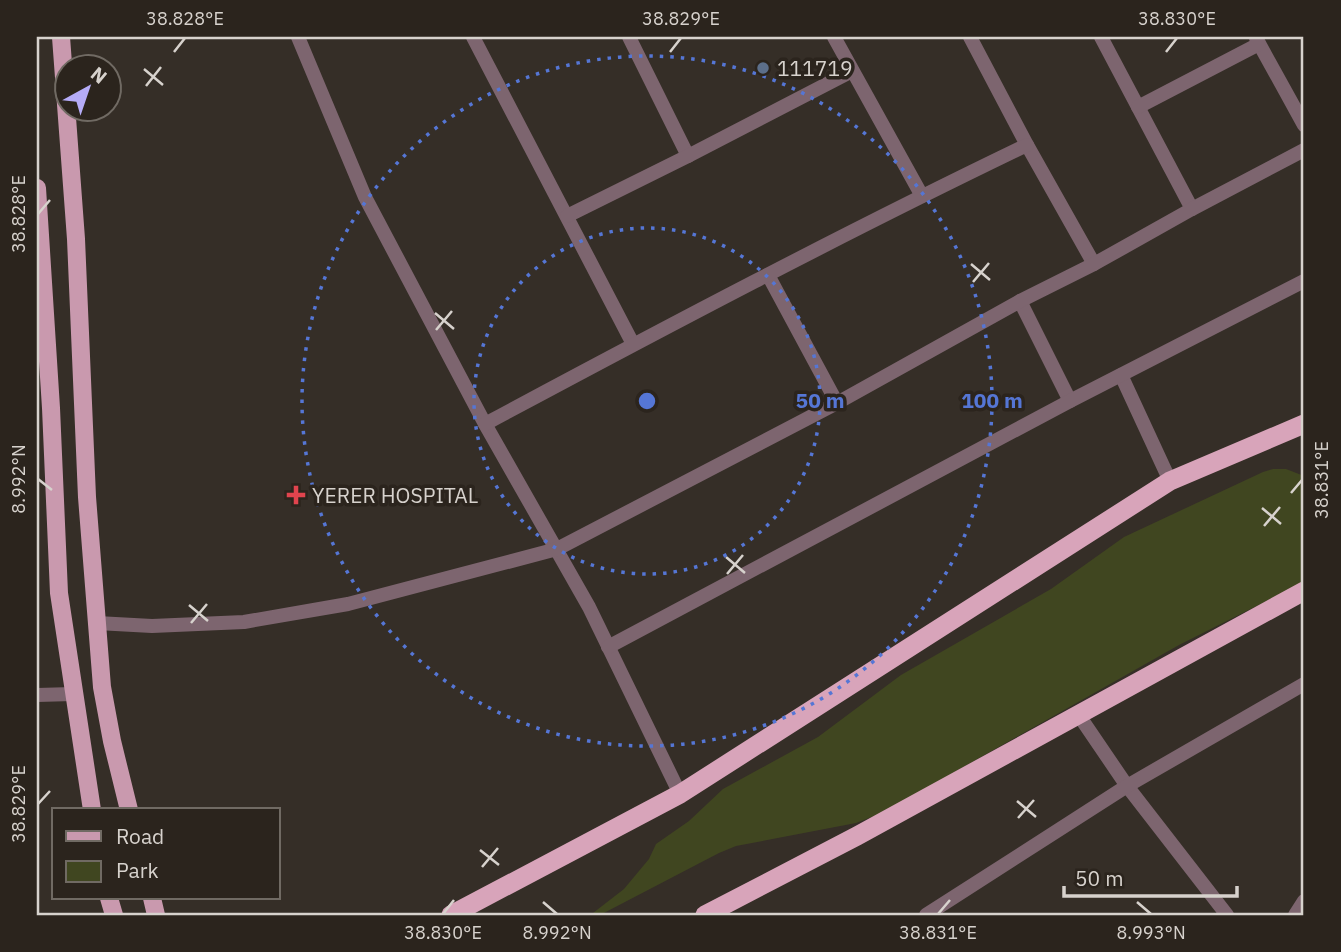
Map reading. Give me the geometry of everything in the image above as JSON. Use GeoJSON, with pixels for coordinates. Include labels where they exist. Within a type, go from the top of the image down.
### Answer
{"type":"FeatureCollection","features":[{"type":"Feature","properties":{"kind":"highway"},"geometry":{"type":"LineString","coordinates":[[451,915],[680,794],[1170,481],[1304,424]]}},
{"type":"Feature","properties":{"kind":"highway"},"geometry":{"type":"LineString","coordinates":[[716,913],[1303,593]]}},
{"type":"Feature","properties":{"kind":"main road"},"geometry":{"type":"LineString","coordinates":[[61,37],[76,239],[86,497],[102,687],[111,741],[128,808]]}},
{"type":"Feature","properties":{"kind":"main road"},"geometry":{"type":"LineString","coordinates":[[37,188],[44,409],[59,593],[92,808]]}},
{"type":"Feature","properties":{"kind":"street"},"geometry":{"type":"LineString","coordinates":[[298,37],[365,197],[485,424],[589,607],[680,794]]}},
{"type":"Feature","properties":{"kind":"street"},"geometry":{"type":"LineString","coordinates":[[473,37],[633,344]]}},
{"type":"Feature","properties":{"kind":"street"},"geometry":{"type":"LineString","coordinates":[[629,37],[688,156]]}},
{"type":"Feature","properties":{"kind":"street"},"geometry":{"type":"LineString","coordinates":[[834,37],[922,196]]}},
{"type":"Feature","properties":{"kind":"street"},"geometry":{"type":"LineString","coordinates":[[970,37],[1094,264]]}},
{"type":"Feature","properties":{"kind":"street"},"geometry":{"type":"LineString","coordinates":[[1101,37],[1192,209]]}},
{"type":"Feature","properties":{"kind":"street"},"geometry":{"type":"LineString","coordinates":[[1138,107],[1257,40],[1304,125]]}},
{"type":"Feature","properties":{"kind":"street"},"geometry":{"type":"LineString","coordinates":[[567,216],[852,71]]}},
{"type":"Feature","properties":{"kind":"street"},"geometry":{"type":"LineString","coordinates":[[485,424],[633,344],[1027,145]]}},
{"type":"Feature","properties":{"kind":"street"},"geometry":{"type":"LineString","coordinates":[[97,623],[152,626],[244,622],[348,604],[557,549],[838,403],[1020,301],[1304,150]]}},
{"type":"Feature","properties":{"kind":"street"},"geometry":{"type":"LineString","coordinates":[[768,275],[838,403]]}},
{"type":"Feature","properties":{"kind":"street"},"geometry":{"type":"LineString","coordinates":[[608,647],[1070,401],[1304,281]]}},
{"type":"Feature","properties":{"kind":"street"},"geometry":{"type":"LineString","coordinates":[[1020,301],[1070,401]]}},
{"type":"Feature","properties":{"kind":"street"},"geometry":{"type":"LineString","coordinates":[[1121,375],[1170,481]]}},
{"type":"Feature","properties":{"kind":"street"},"geometry":{"type":"LineString","coordinates":[[926,915],[1127,786],[1304,684]]}},
{"type":"Feature","properties":{"kind":"street"},"geometry":{"type":"LineString","coordinates":[[37,695],[73,694]]}},
{"type":"Feature","properties":{"kind":"street"},"geometry":{"type":"LineString","coordinates":[[1078,714],[1127,786],[1227,915]]}},
{"type":"Feature","properties":{"kind":"street"},"geometry":{"type":"LineString","coordinates":[[1295,915],[1304,901]]}},
{"type":"Feature","properties":{"kind":"green space"},"geometry":{"type":"Polygon","coordinates":[[[1273,469],[1286,469],[1304,476],[1304,582],[1179,645],[882,813],[856,823],[736,846],[600,915],[594,915],[593,913],[624,889],[649,859],[656,844],[689,821],[723,789],[818,737],[901,675],[1051,589],[1124,537],[1273,469]]]}},
{"type":"Feature","properties":{"kind":"place","name":"111719"},"geometry":{"type":"Point","coordinates":[763,68]}},
{"type":"Feature","properties":{"kind":"place","name":"YERER HOSPITAL"},"geometry":{"type":"Point","coordinates":[296,495]}}]}
